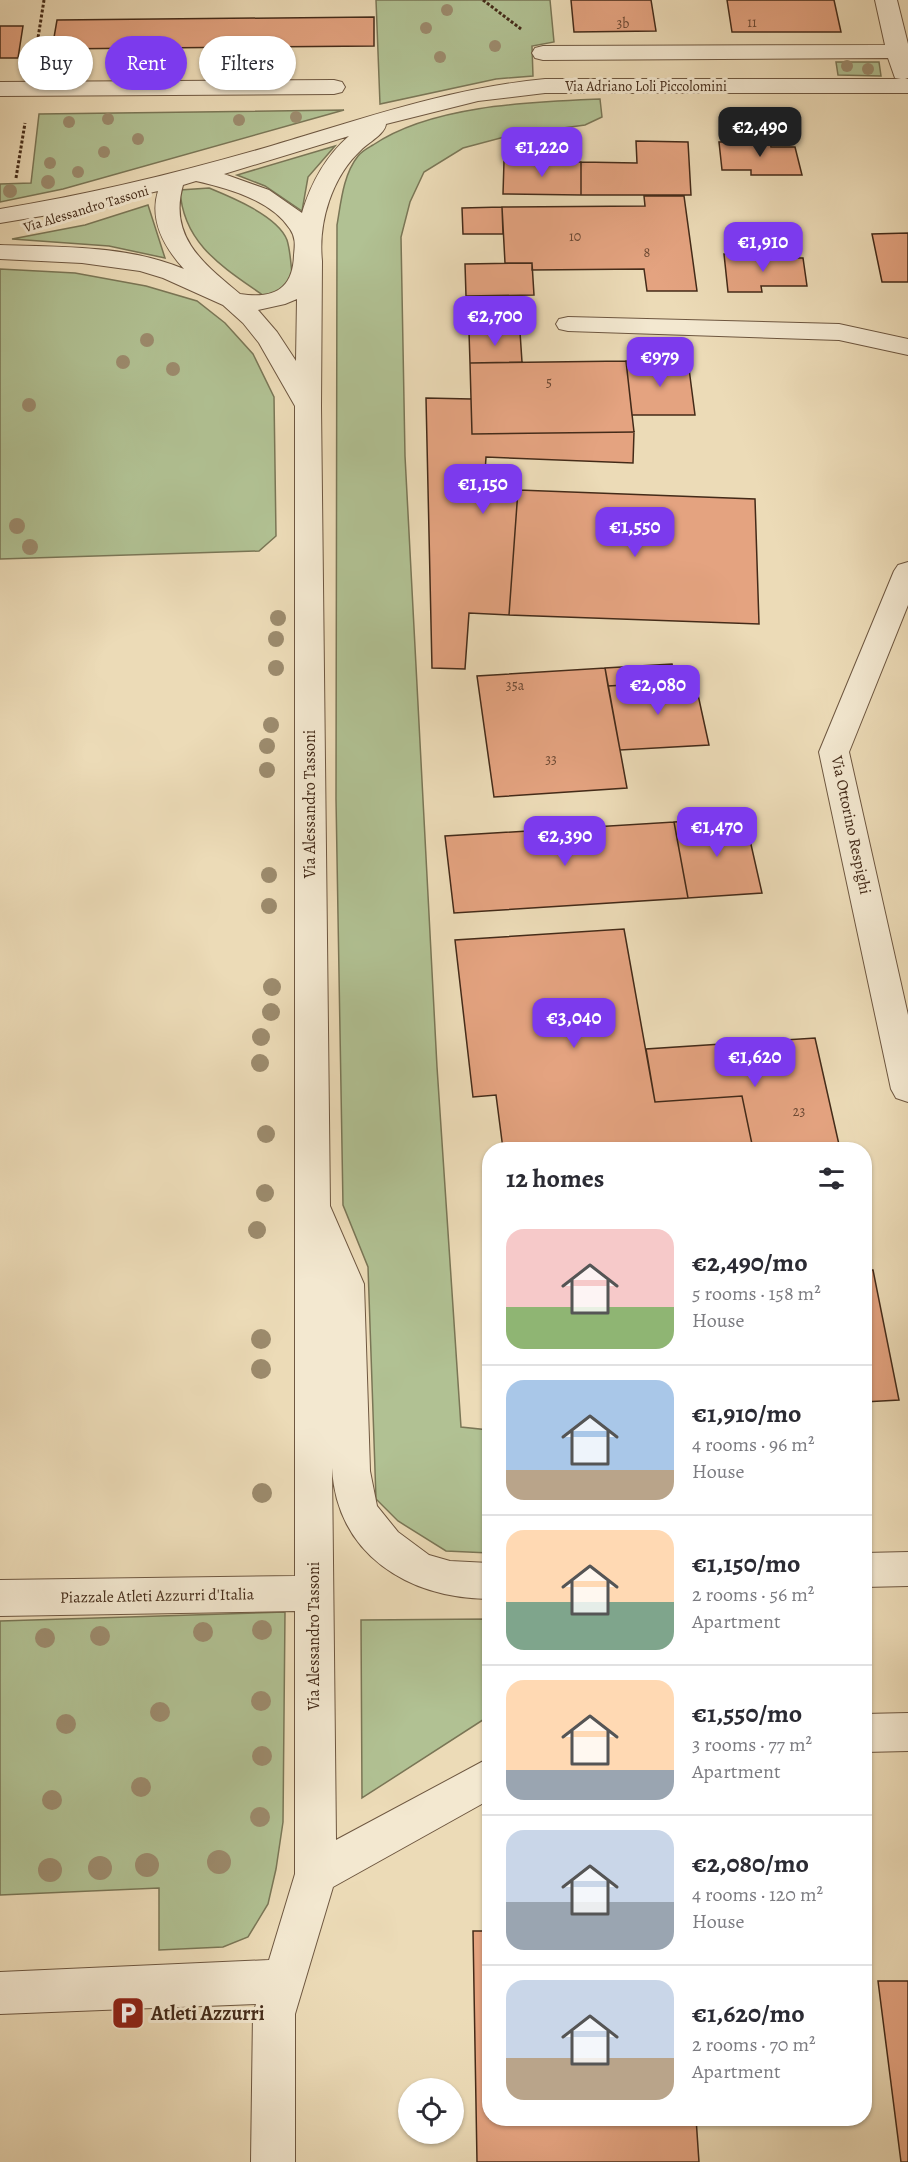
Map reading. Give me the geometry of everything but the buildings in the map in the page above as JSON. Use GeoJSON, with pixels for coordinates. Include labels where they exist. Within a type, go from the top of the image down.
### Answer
{"type":"FeatureCollection","features":[{"type":"Feature","properties":{"kind":"street","name":"Via Adriano Loli Piccolomini"},"geometry":{"type":"LineString","coordinates":[[198,175],[454,98],[506,88],[545,86],[907,86],[894,7]]}},
{"type":"Feature","properties":{"kind":"street","name":"Via Adriano Loli Piccolomini"},"geometry":{"type":"LineString","coordinates":[[543,53],[903,51]]}},
{"type":"Feature","properties":{"kind":"street"},"geometry":{"type":"LineString","coordinates":[[0,89],[334,87]]}},
{"type":"Feature","properties":{"kind":"street","name":"Via Adriano Loli Piccolomini"},"geometry":{"type":"LineString","coordinates":[[308,243],[323,187],[341,157],[363,135],[390,117]]}},
{"type":"Feature","properties":{"kind":"street","name":"Via Alessandro Tassoni"},"geometry":{"type":"LineString","coordinates":[[0,234],[70,216],[198,175],[231,183],[278,206],[303,230],[308,243],[310,261],[308,406],[316,1874]]}},
{"type":"Feature","properties":{"kind":"street","name":"Via Alessandro Tassoni"},"geometry":{"type":"LineString","coordinates":[[0,216],[172,182]]}},
{"type":"Feature","properties":{"kind":"street","name":"Via Alessandro Tassoni"},"geometry":{"type":"LineString","coordinates":[[172,182],[166,207],[169,226],[177,243],[191,262],[252,319],[274,347],[308,406]]}},
{"type":"Feature","properties":{"kind":"street","name":"Via Alessandro Tassoni"},"geometry":{"type":"LineString","coordinates":[[0,252],[119,260],[162,269],[231,300],[254,303],[272,300],[301,283],[306,272],[308,243]]}},
{"type":"Feature","properties":{"kind":"street"},"geometry":{"type":"LineString","coordinates":[[568,324],[839,332],[908,347]]}},
{"type":"Feature","properties":{"kind":"street","name":"Via Ottorino Respighi"},"geometry":{"type":"LineString","coordinates":[[908,571],[834,752],[908,1089]]}},
{"type":"Feature","properties":{"kind":"street","name":"Via Alessandro Tassoni"},"geometry":{"type":"LineString","coordinates":[[312,1201],[346,1284],[351,1471],[354,1493],[362,1515],[393,1551],[416,1567],[437,1576],[482,1581]]}},
{"type":"Feature","properties":{"kind":"street"},"geometry":{"type":"LineString","coordinates":[[872,1570],[908,1569]]}},
{"type":"Feature","properties":{"kind":"street","name":"Piazzale Atleti Azzurri d'Italia"},"geometry":{"type":"LineString","coordinates":[[0,1598],[314,1593]]}},
{"type":"Feature","properties":{"kind":"street"},"geometry":{"type":"LineString","coordinates":[[872,1733],[908,1732]]}},
{"type":"Feature","properties":{"kind":"street"},"geometry":{"type":"LineString","coordinates":[[273,2162],[274,2014],[316,1874],[482,1782]]}},
{"type":"Feature","properties":{"kind":"street"},"geometry":{"type":"LineString","coordinates":[[0,1993],[284,1981]]}},
{"type":"Feature","properties":{"kind":"green space"},"geometry":{"type":"Polygon","coordinates":[[[376,0],[550,0],[554,42],[532,46],[533,76],[496,79],[380,104],[376,0]]]}},
{"type":"Feature","properties":{"kind":"green space"},"geometry":{"type":"Polygon","coordinates":[[[836,62],[879,62],[881,76],[838,75],[836,62]]]}},
{"type":"Feature","properties":{"kind":"green space"},"geometry":{"type":"Polygon","coordinates":[[[600,99],[602,117],[585,125],[512,135],[463,148],[424,172],[410,202],[401,237],[405,456],[437,1067],[461,1427],[482,1429],[482,1553],[446,1551],[398,1521],[376,1499],[368,1267],[343,1205],[336,799],[337,225],[343,189],[353,163],[363,151],[397,132],[424,121],[483,108],[600,99]]]}},
{"type":"Feature","properties":{"kind":"green space"},"geometry":{"type":"Polygon","coordinates":[[[344,110],[63,189],[0,202],[0,184],[31,183],[39,114],[344,110]]]}},
{"type":"Feature","properties":{"kind":"green space"},"geometry":{"type":"Polygon","coordinates":[[[335,146],[308,177],[302,211],[265,186],[237,175],[335,146]]]}},
{"type":"Feature","properties":{"kind":"green space"},"geometry":{"type":"Polygon","coordinates":[[[209,188],[253,208],[282,231],[287,240],[293,282],[284,290],[264,296],[220,264],[197,240],[183,209],[180,190],[209,188]]]}},
{"type":"Feature","properties":{"kind":"green space"},"geometry":{"type":"Polygon","coordinates":[[[148,205],[165,258],[109,246],[12,239],[85,225],[148,205]]]}},
{"type":"Feature","properties":{"kind":"green space"},"geometry":{"type":"Polygon","coordinates":[[[0,269],[75,273],[146,286],[197,301],[225,323],[253,354],[274,397],[276,536],[259,551],[0,559],[0,269]]]}},
{"type":"Feature","properties":{"kind":"green space"},"geometry":{"type":"Polygon","coordinates":[[[285,1612],[283,1822],[268,1904],[248,1937],[223,1947],[159,1950],[159,1888],[0,1895],[0,1621],[285,1612]]]}},
{"type":"Feature","properties":{"kind":"green space"},"geometry":{"type":"Polygon","coordinates":[[[482,1619],[482,1721],[362,1798],[361,1620],[482,1619]]]}},
{"type":"Feature","properties":{"kind":"place","name":"Atleti Azzurri"},"geometry":{"type":"Point","coordinates":[128,2013]}}]}
